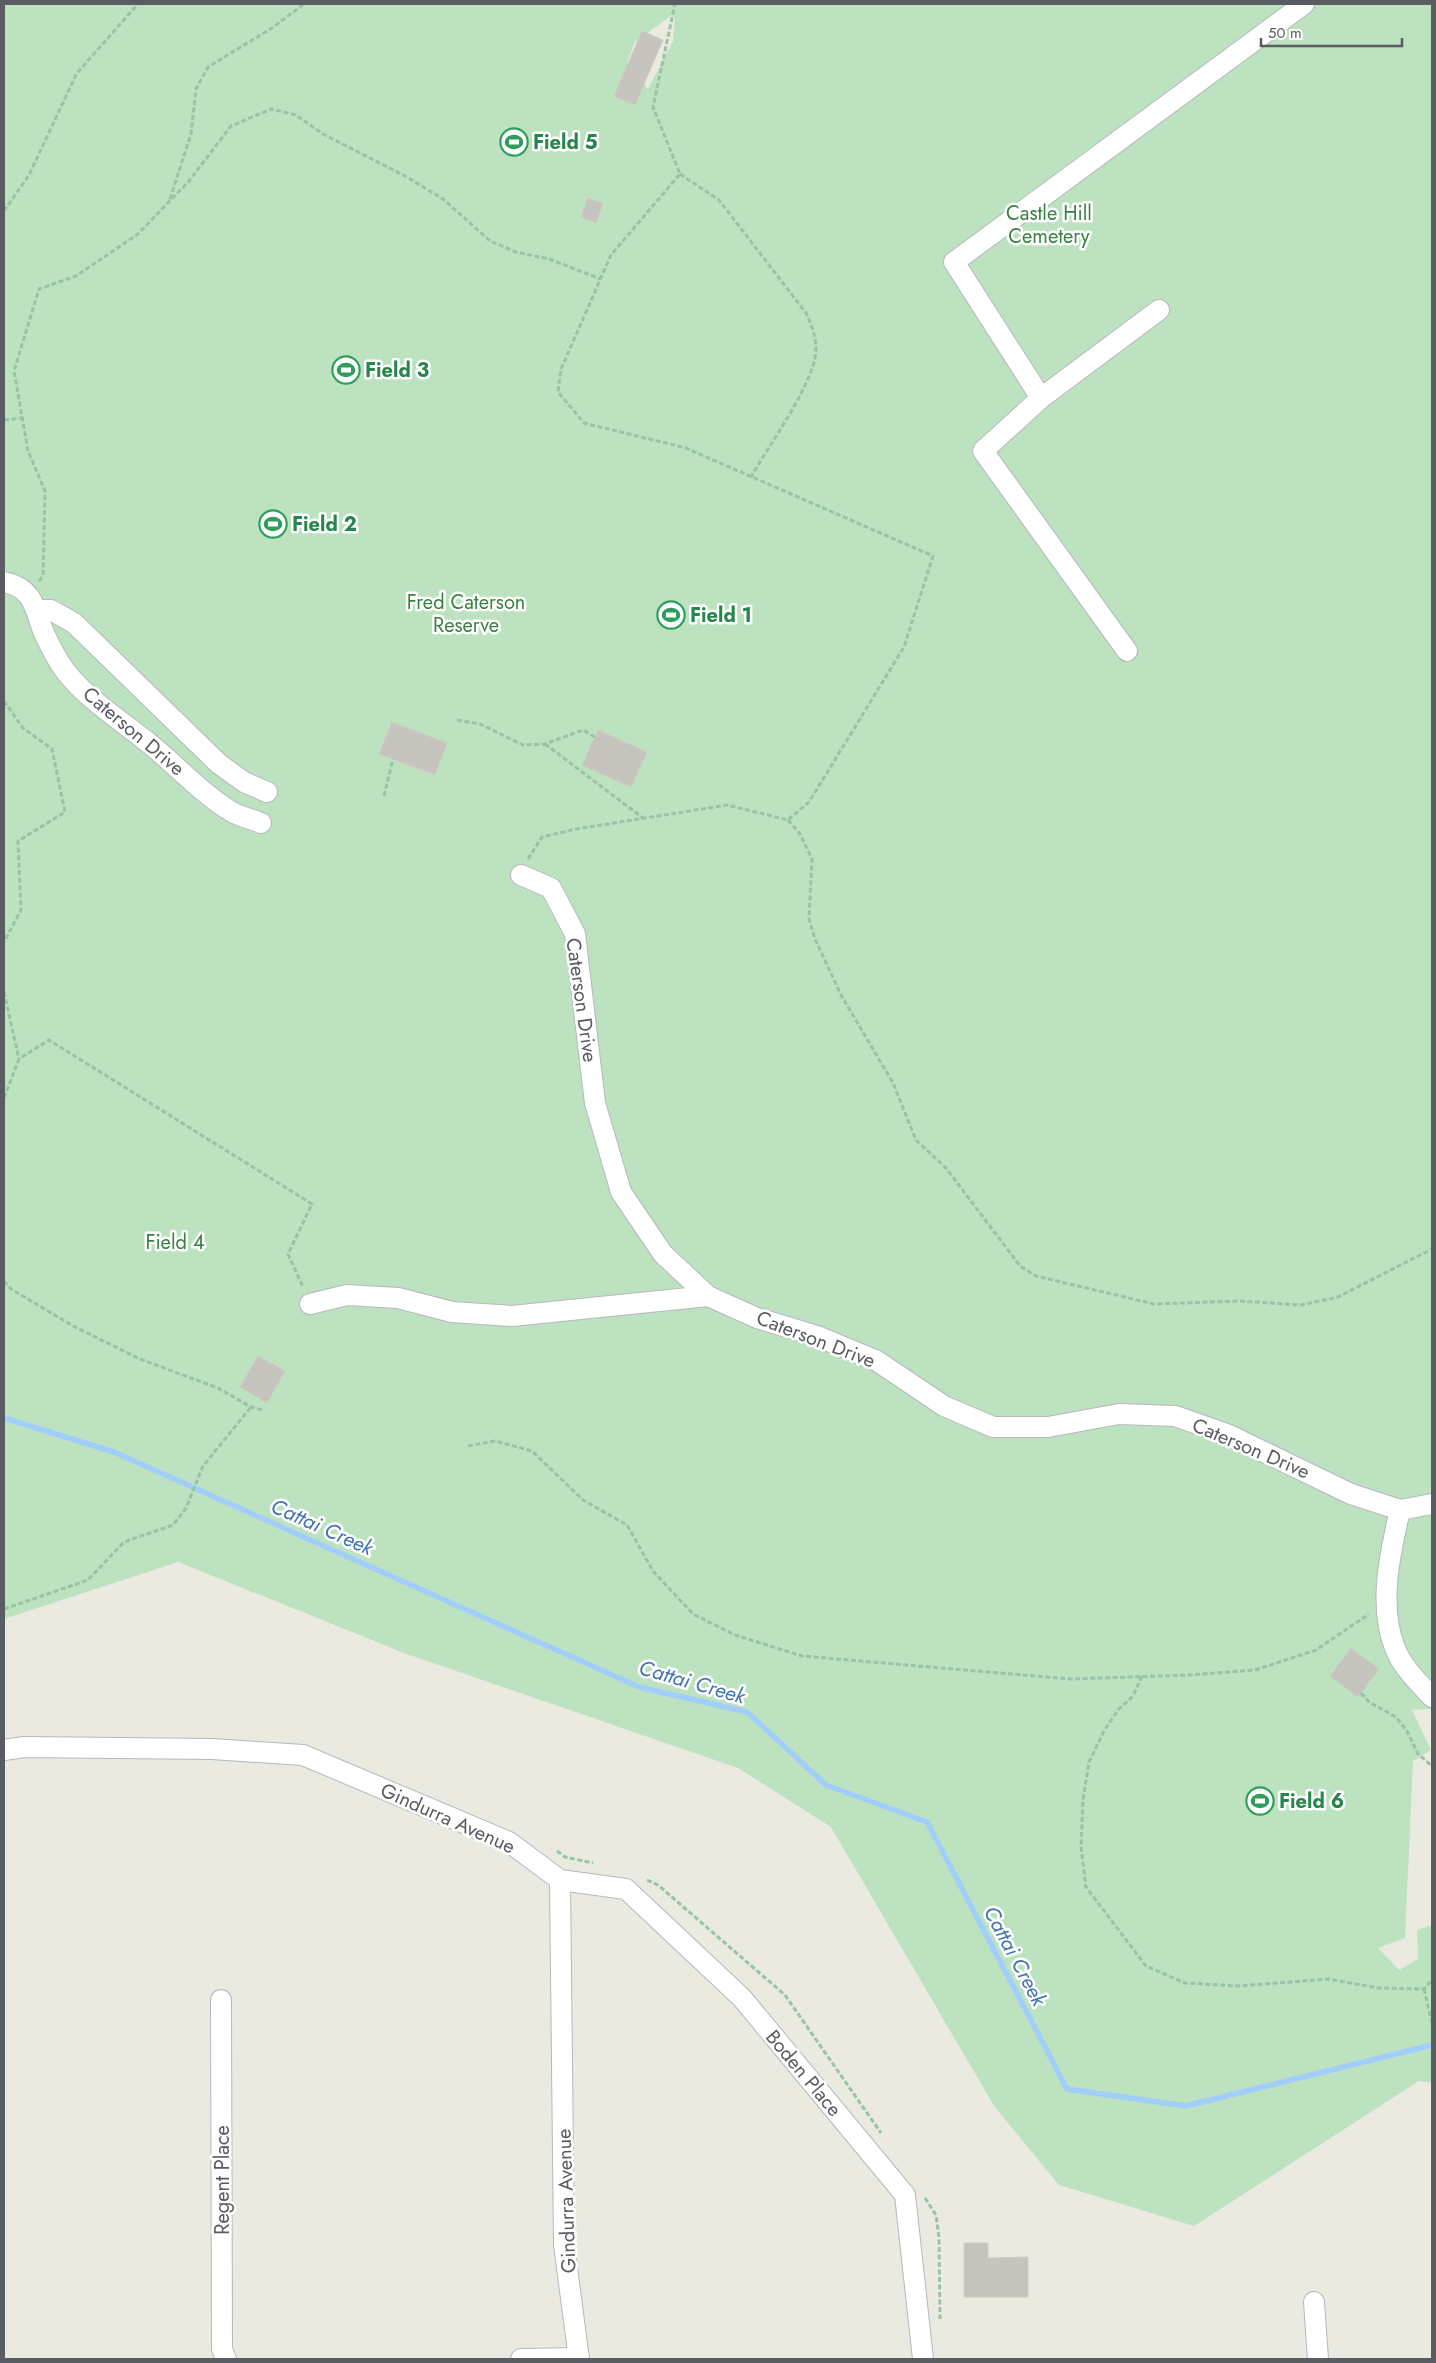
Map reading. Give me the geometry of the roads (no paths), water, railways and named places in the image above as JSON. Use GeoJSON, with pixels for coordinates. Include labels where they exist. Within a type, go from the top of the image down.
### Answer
{"type":"FeatureCollection","features":[{"type":"Feature","properties":{"kind":"street"},"geometry":{"type":"LineString","coordinates":[[1041,398],[954,262],[1304,4]]}},
{"type":"Feature","properties":{"kind":"street"},"geometry":{"type":"LineString","coordinates":[[1127,651],[983,451],[1041,398],[1159,310]]}},
{"type":"Feature","properties":{"kind":"street","name":"Caterson Drive"},"geometry":{"type":"LineString","coordinates":[[4,582],[18,586],[33,603],[41,626],[66,671],[94,701],[151,744],[214,800],[234,814],[254,820],[263,790],[234,776],[74,623],[51,610],[33,603]]}},
{"type":"Feature","properties":{"kind":"street"},"geometry":{"type":"LineString","coordinates":[[151,744],[174,720]]}},
{"type":"Feature","properties":{"kind":"street","name":"Caterson Drive"},"geometry":{"type":"LineString","coordinates":[[521,875],[551,888],[575,934],[595,1103],[621,1192],[663,1254],[708,1296],[757,1318],[817,1336],[877,1361],[944,1406],[993,1428],[1048,1427],[1119,1414],[1175,1416],[1229,1435],[1351,1494],[1400,1510],[1432,1504]]}},
{"type":"Feature","properties":{"kind":"street"},"geometry":{"type":"LineString","coordinates":[[310,1304],[347,1295],[398,1298],[452,1312],[512,1316],[708,1296]]}},
{"type":"Feature","properties":{"kind":"street"},"geometry":{"type":"LineString","coordinates":[[1400,1510],[1391,1550],[1387,1610],[1395,1649],[1415,1679],[1432,1697]]}},
{"type":"Feature","properties":{"kind":"street","name":"Gindurra Avenue"},"geometry":{"type":"LineString","coordinates":[[4,1750],[24,1747],[212,1748],[303,1755],[509,1842],[560,1880],[564,2245],[579,2359],[521,2359]]}},
{"type":"Feature","properties":{"kind":"street","name":"Boden Place"},"geometry":{"type":"LineString","coordinates":[[560,1880],[626,1889],[742,1998],[905,2195],[923,2359]]}},
{"type":"Feature","properties":{"kind":"street","name":"Regent Place"},"geometry":{"type":"LineString","coordinates":[[221,2000],[222,2349],[226,2359]]}},
{"type":"Feature","properties":{"kind":"street"},"geometry":{"type":"LineString","coordinates":[[1314,2302],[1318,2359]]}},
{"type":"Feature","properties":{"kind":"waterway","name":"Cattai Creek"},"geometry":{"type":"LineString","coordinates":[[4,1418],[114,1452],[639,1687],[747,1712],[826,1785],[927,1822],[1067,2089],[1186,2106],[1432,2045]]}},
{"type":"Feature","properties":{"kind":"place","name":"Field 5"},"geometry":{"type":"Point","coordinates":[514,142]}},
{"type":"Feature","properties":{"kind":"place","name":"Field 3"},"geometry":{"type":"Point","coordinates":[346,370]}},
{"type":"Feature","properties":{"kind":"place","name":"Field 2"},"geometry":{"type":"Point","coordinates":[273,524]}},
{"type":"Feature","properties":{"kind":"place","name":"Field 1"},"geometry":{"type":"Point","coordinates":[671,615]}},
{"type":"Feature","properties":{"kind":"place","name":"Field 6"},"geometry":{"type":"Point","coordinates":[1260,1801]}},
{"type":"Feature","properties":{"kind":"park label","name":"Castle Hill Cemetery"},"geometry":{"type":"Point","coordinates":[1049,224]}},
{"type":"Feature","properties":{"kind":"park label","name":"Fred Caterson Reserve"},"geometry":{"type":"Point","coordinates":[466,614]}},
{"type":"Feature","properties":{"kind":"park label","name":"Field 4"},"geometry":{"type":"Point","coordinates":[175,1242]}}]}
